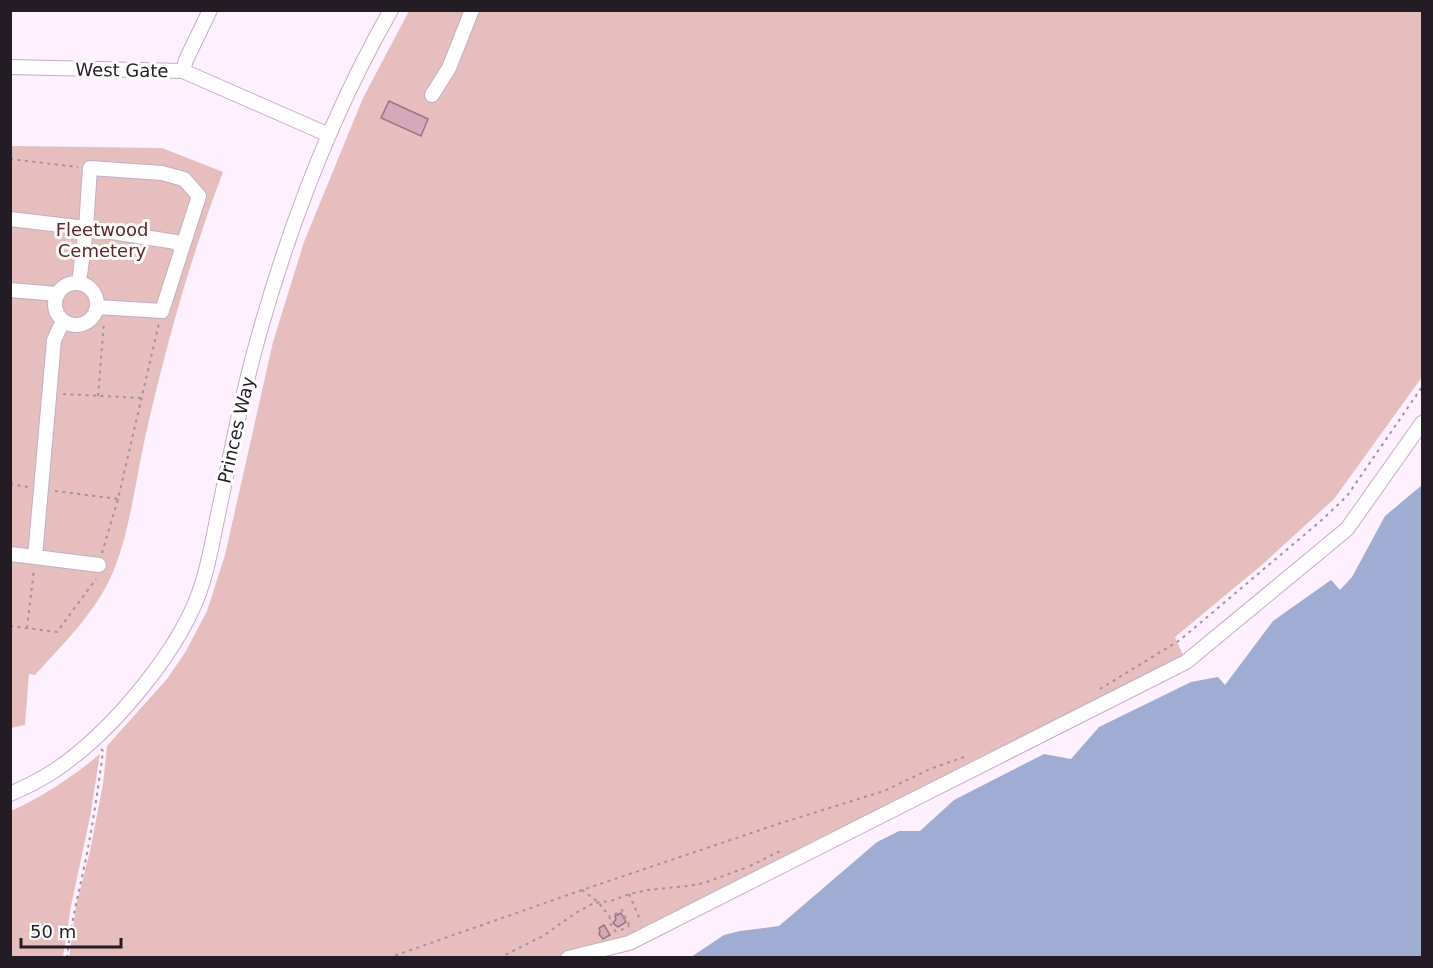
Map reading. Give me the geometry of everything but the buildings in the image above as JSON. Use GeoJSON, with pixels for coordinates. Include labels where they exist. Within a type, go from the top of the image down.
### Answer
{"type":"FeatureCollection","features":[{"type":"Feature","properties":{"kind":"street"},"geometry":{"type":"LineString","coordinates":[[183,72],[186,60],[210,10]]}},
{"type":"Feature","properties":{"kind":"street","name":"Princes Way"},"geometry":{"type":"LineString","coordinates":[[10,794],[55,770],[93,739],[121,711],[165,657],[186,622],[203,582],[245,388],[280,264],[329,135],[358,72],[391,10]]}},
{"type":"Feature","properties":{"kind":"street"},"geometry":{"type":"LineString","coordinates":[[432,95],[449,68],[472,10]]}},
{"type":"Feature","properties":{"kind":"street","name":"West Gate"},"geometry":{"type":"LineString","coordinates":[[10,67],[183,72],[329,135]]}},
{"type":"Feature","properties":{"kind":"street"},"geometry":{"type":"LineString","coordinates":[[79,283],[90,168],[162,173],[184,179],[199,196],[162,311],[101,307]]}},
{"type":"Feature","properties":{"kind":"street"},"geometry":{"type":"LineString","coordinates":[[10,219],[176,242],[182,249]]}},
{"type":"Feature","properties":{"kind":"street"},"geometry":{"type":"LineString","coordinates":[[79,283],[87,286],[93,292],[101,307],[92,318],[76,325],[63,321],[57,314],[55,305],[58,294],[66,286],[79,283]]}},
{"type":"Feature","properties":{"kind":"street"},"geometry":{"type":"LineString","coordinates":[[10,290],[58,294]]}},
{"type":"Feature","properties":{"kind":"street"},"geometry":{"type":"LineString","coordinates":[[35,557],[54,340],[63,321]]}},
{"type":"Feature","properties":{"kind":"street"},"geometry":{"type":"LineString","coordinates":[[568,957],[629,943],[1186,662],[1347,529],[1422,423]]}},
{"type":"Feature","properties":{"kind":"street"},"geometry":{"type":"LineString","coordinates":[[10,554],[99,565]]}},
{"type":"Feature","properties":{"kind":"path"},"geometry":{"type":"LineString","coordinates":[[10,159],[90,168]]}},
{"type":"Feature","properties":{"kind":"path"},"geometry":{"type":"LineString","coordinates":[[98,396],[101,307]]}},
{"type":"Feature","properties":{"kind":"path"},"geometry":{"type":"LineString","coordinates":[[10,626],[57,632],[96,579],[118,500],[162,311]]}},
{"type":"Feature","properties":{"kind":"path"},"geometry":{"type":"LineString","coordinates":[[1097,691],[1180,640],[1323,519],[1347,496],[1422,387]]}},
{"type":"Feature","properties":{"kind":"path"},"geometry":{"type":"LineString","coordinates":[[49,394],[141,398]]}},
{"type":"Feature","properties":{"kind":"path"},"geometry":{"type":"LineString","coordinates":[[10,484],[118,500]]}},
{"type":"Feature","properties":{"kind":"path"},"geometry":{"type":"LineString","coordinates":[[27,628],[35,557]]}},
{"type":"Feature","properties":{"kind":"path"},"geometry":{"type":"LineString","coordinates":[[67,957],[103,751],[93,739]]}},
{"type":"Feature","properties":{"kind":"path"},"geometry":{"type":"LineString","coordinates":[[388,957],[778,824],[884,792],[930,769],[970,755],[949,767]]}},
{"type":"Feature","properties":{"kind":"path"},"geometry":{"type":"LineString","coordinates":[[499,957],[543,936],[574,914],[598,902],[610,902],[629,894],[666,887],[704,883],[734,873],[780,850]]}},
{"type":"Feature","properties":{"kind":"path"},"geometry":{"type":"LineString","coordinates":[[582,890],[598,902],[610,917],[609,922],[616,932],[630,926]]}},
{"type":"Feature","properties":{"kind":"path"},"geometry":{"type":"LineString","coordinates":[[610,917],[622,910],[632,930],[642,924],[629,894]]}},
{"type":"Feature","properties":{"kind":"green space"},"geometry":{"type":"Polygon","coordinates":[[[409,11],[1422,11],[1422,377],[1334,499],[1263,564],[1175,637],[1186,662],[629,943],[564,958],[69,958],[76,906],[103,784],[107,746],[167,679],[186,651],[207,611],[225,555],[273,342],[304,242],[363,98],[409,11]]]}},
{"type":"Feature","properties":{"kind":"green space","name":"Fleetwood Cemetery"},"geometry":{"type":"Polygon","coordinates":[[[11,146],[162,148],[223,172],[200,235],[171,332],[147,429],[128,525],[117,562],[103,593],[85,618],[35,675],[29,674],[25,725],[11,728],[11,146]]]}},
{"type":"Feature","properties":{"kind":"green space"},"geometry":{"type":"Polygon","coordinates":[[[100,754],[63,957],[11,957],[11,811],[57,786],[100,754]]]}},
{"type":"Feature","properties":{"kind":"water"},"geometry":{"type":"Polygon","coordinates":[[[1422,485],[1422,957],[691,957],[724,935],[779,926],[877,842],[899,831],[920,831],[954,800],[1044,754],[1071,759],[1099,727],[1191,682],[1218,677],[1225,685],[1273,621],[1331,580],[1340,590],[1352,577],[1385,516],[1422,485]]]}}]}
